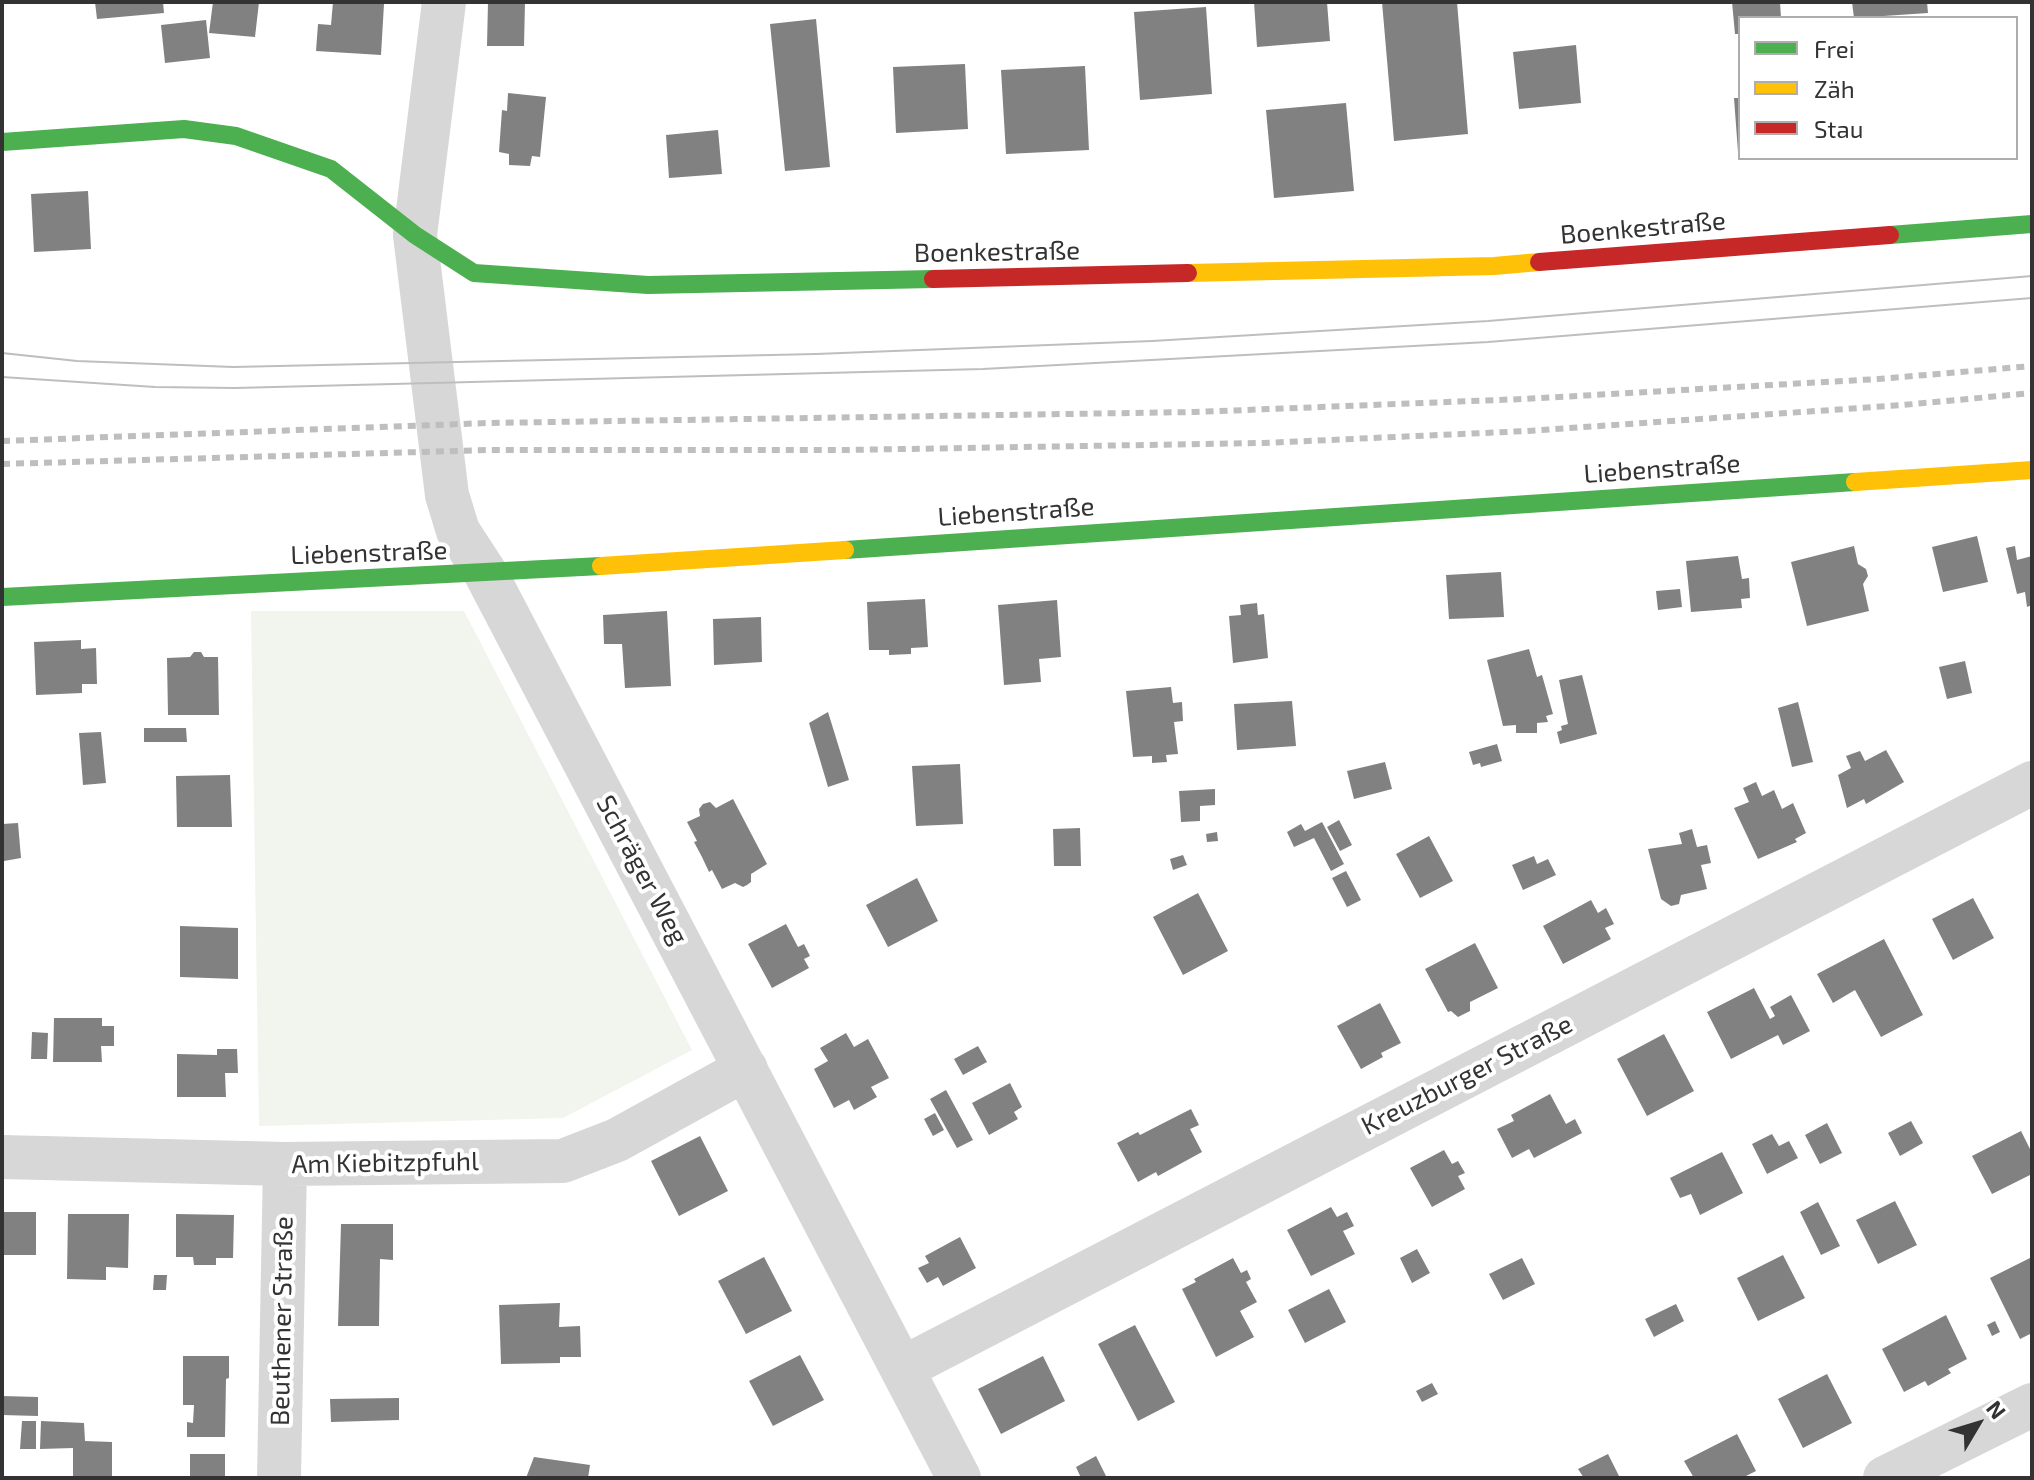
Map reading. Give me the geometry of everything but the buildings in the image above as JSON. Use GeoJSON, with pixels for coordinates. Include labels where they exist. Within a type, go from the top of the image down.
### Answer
{"type":"FeatureCollection","features":[{"type":"Feature","properties":{"kind":"street","name":"Schräger Weg"},"geometry":{"type":"LineString","coordinates":[[444,2],[415,235],[447,495],[458,531],[486,574],[959,1478]]}},
{"type":"Feature","properties":{"kind":"street","name":"Boenkestraße"},"geometry":{"type":"LineString","coordinates":[[2,142],[184,129],[236,136],[331,169],[415,235],[474,273],[648,285],[1494,266],[2032,224]]}},
{"type":"Feature","properties":{"kind":"street","name":"Liebenstraße"},"geometry":{"type":"LineString","coordinates":[[2,597],[486,574],[2032,470]]}},
{"type":"Feature","properties":{"kind":"street","name":"Kreuzburger Straße"},"geometry":{"type":"LineString","coordinates":[[903,1368],[2032,783]]}},
{"type":"Feature","properties":{"kind":"street","name":"Am Kiebitzpfuhl"},"geometry":{"type":"LineString","coordinates":[[2,1157],[285,1164],[563,1161],[617,1140],[746,1069]]}},
{"type":"Feature","properties":{"kind":"street","name":"Beuthener Straße"},"geometry":{"type":"LineString","coordinates":[[279,1478],[285,1164]]}},
{"type":"Feature","properties":{"kind":"street"},"geometry":{"type":"LineString","coordinates":[[1885,1478],[2032,1405]]}},
{"type":"Feature","properties":{"kind":"shaded area"},"geometry":{"type":"Polygon","coordinates":[[[251,611],[464,611],[692,1050],[563,1118],[259,1126],[251,611]]]}},
{"type":"Feature","properties":{"kind":"tram line"},"geometry":{"type":"LineString","coordinates":[[2,353],[77,361],[233,367],[816,354],[1152,341],[1488,321],[2032,276]]}},
{"type":"Feature","properties":{"kind":"tram line"},"geometry":{"type":"LineString","coordinates":[[2,377],[155,387],[235,388],[983,369],[1488,342],[2032,298]]}},
{"type":"Feature","properties":{"kind":"railway"},"geometry":{"type":"LineString","coordinates":[[2,441],[488,423],[1195,412],[1523,399],[1878,379],[2032,366]]}},
{"type":"Feature","properties":{"kind":"railway"},"geometry":{"type":"LineString","coordinates":[[2,464],[490,450],[845,450],[1263,443],[1527,431],[2032,393]]}},
{"type":"Feature","properties":{"kind":"traffic: fast"},"geometry":{"type":"LineString","coordinates":[[2,142],[184,129],[236,136],[331,169],[415,235],[474,273],[648,285],[933,279]]}},
{"type":"Feature","properties":{"kind":"traffic: fast"},"geometry":{"type":"LineString","coordinates":[[1890,235],[2032,224]]}},
{"type":"Feature","properties":{"kind":"traffic: fast"},"geometry":{"type":"LineString","coordinates":[[845,550],[1855,482]]}},
{"type":"Feature","properties":{"kind":"traffic: fast"},"geometry":{"type":"LineString","coordinates":[[2,597],[601,566]]}},
{"type":"Feature","properties":{"kind":"traffic: slow"},"geometry":{"type":"LineString","coordinates":[[1188,273],[1494,266],[1539,262]]}},
{"type":"Feature","properties":{"kind":"traffic: slow"},"geometry":{"type":"LineString","coordinates":[[1855,482],[2032,470]]}},
{"type":"Feature","properties":{"kind":"traffic: slow"},"geometry":{"type":"LineString","coordinates":[[601,566],[845,550]]}},
{"type":"Feature","properties":{"kind":"traffic: jam"},"geometry":{"type":"LineString","coordinates":[[1539,262],[1890,235]]}},
{"type":"Feature","properties":{"kind":"traffic: jam"},"geometry":{"type":"LineString","coordinates":[[933,279],[1188,273]]}}]}
